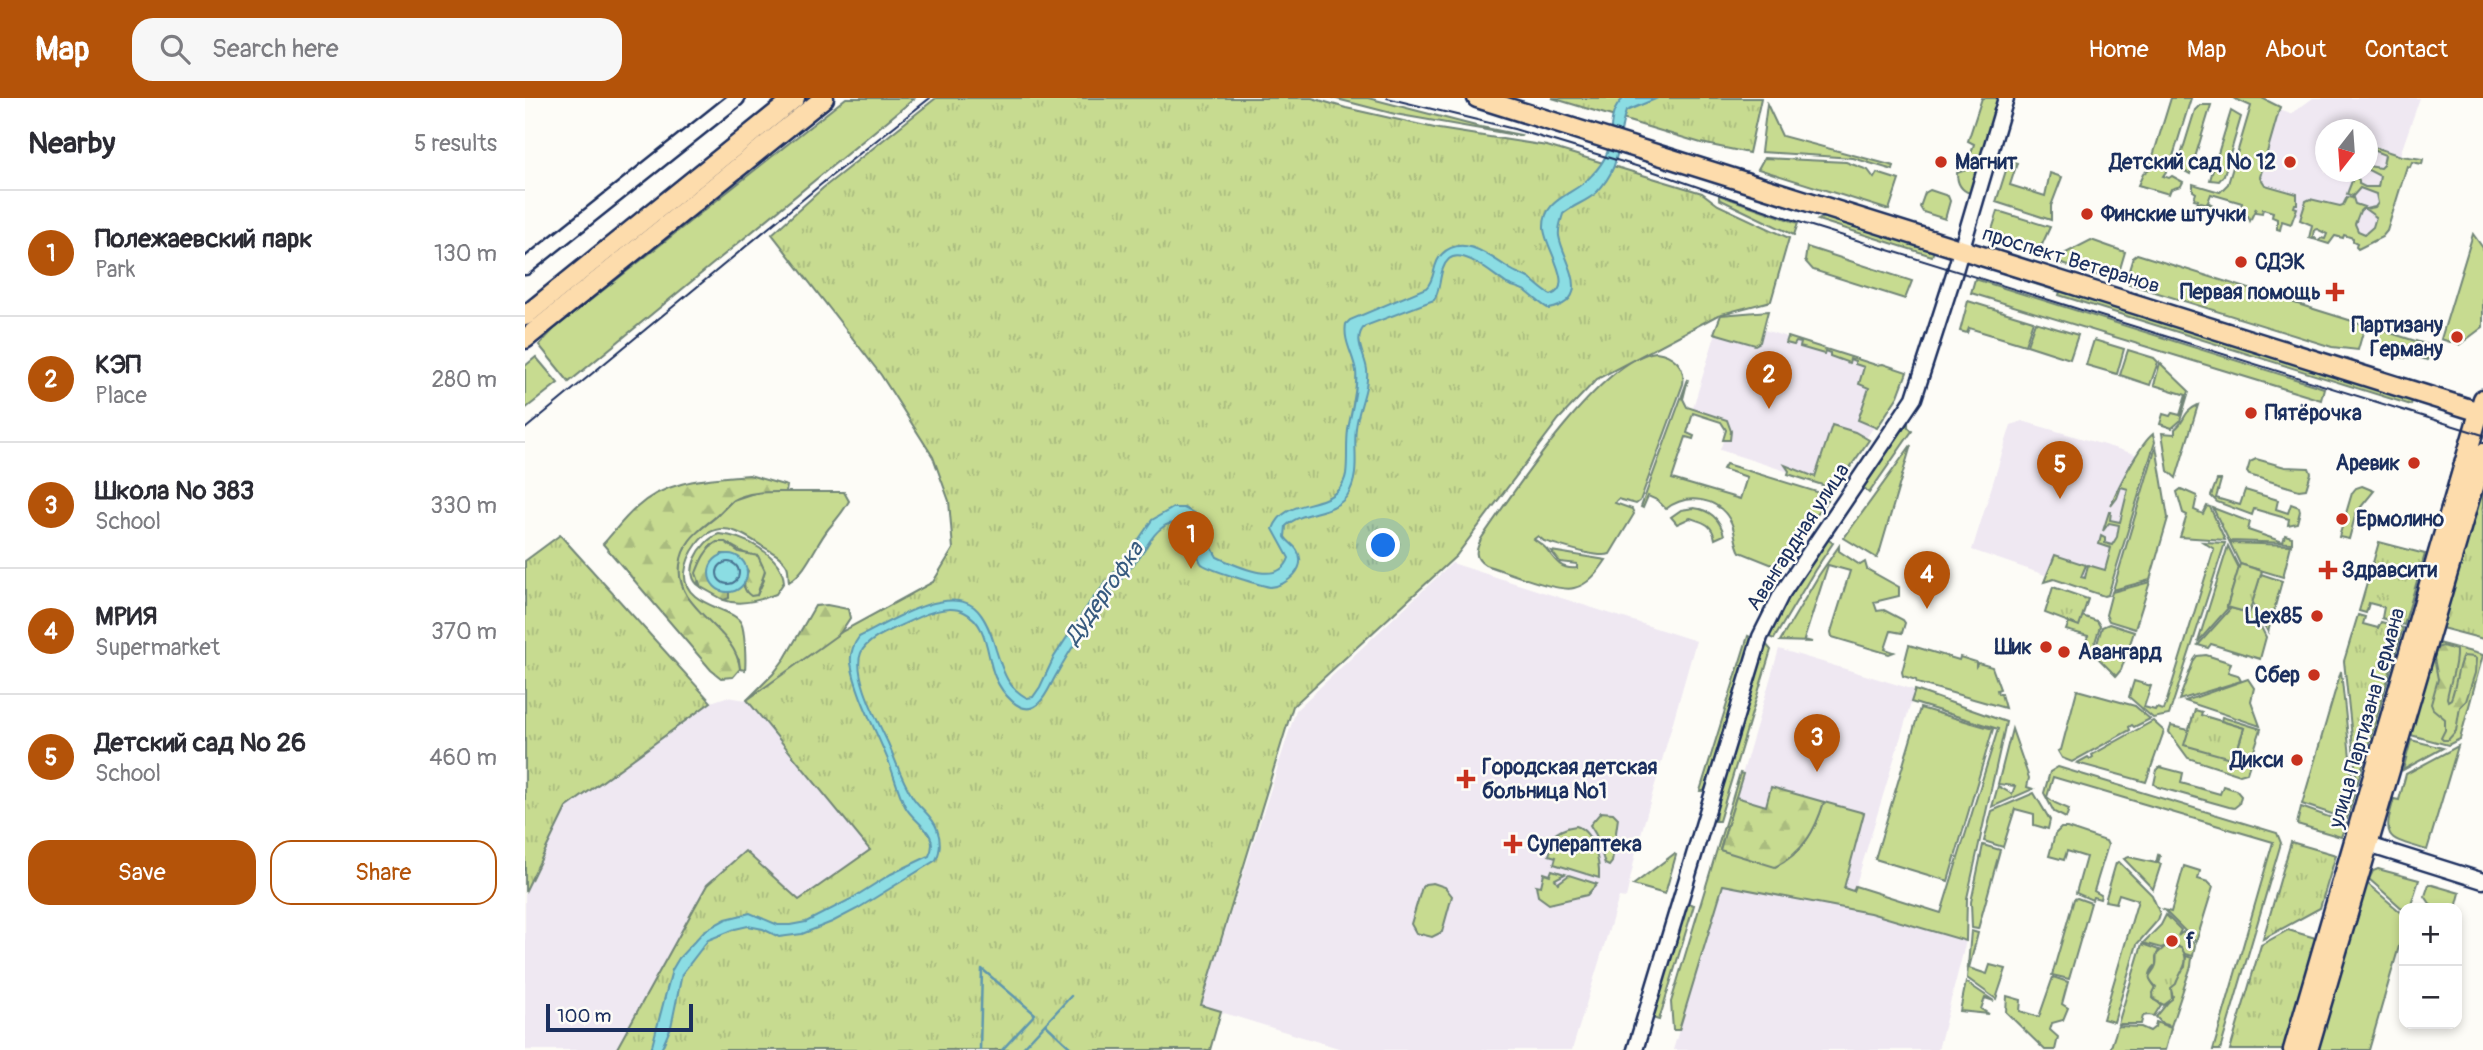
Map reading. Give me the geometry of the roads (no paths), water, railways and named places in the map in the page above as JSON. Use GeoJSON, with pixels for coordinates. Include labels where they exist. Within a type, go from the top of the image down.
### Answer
{"type":"FeatureCollection","features":[{"type":"Feature","properties":{"kind":"main road"},"geometry":{"type":"LineString","coordinates":[[525,316],[795,98]]}},
{"type":"Feature","properties":{"kind":"main road"},"geometry":{"type":"LineString","coordinates":[[525,339],[824,98]]}},
{"type":"Feature","properties":{"kind":"main road"},"geometry":{"type":"LineString","coordinates":[[1477,98],[1591,128]]}},
{"type":"Feature","properties":{"kind":"main road"},"geometry":{"type":"LineString","coordinates":[[1510,98],[1591,128]]}},
{"type":"Feature","properties":{"kind":"main road","name":"проспект Ветеранов"},"geometry":{"type":"LineString","coordinates":[[1591,128],[2482,405]]}},
{"type":"Feature","properties":{"kind":"main road","name":"улица Партизана Германа"},"geometry":{"type":"LineString","coordinates":[[2308,1050],[2361,843],[2482,405]]}},
{"type":"Feature","properties":{"kind":"main road","name":"улица Партизана Германа"},"geometry":{"type":"LineString","coordinates":[[2293,1050],[2483,453]]}},
{"type":"Feature","properties":{"kind":"street"},"geometry":{"type":"LineString","coordinates":[[525,267],[737,98]]}},
{"type":"Feature","properties":{"kind":"street","name":"Авангардная улица"},"geometry":{"type":"LineString","coordinates":[[1635,1050],[1760,637],[1781,595],[1909,408],[1921,380],[2005,98]]}},
{"type":"Feature","properties":{"kind":"street"},"geometry":{"type":"LineString","coordinates":[[2361,843],[2483,881]]}},
{"type":"Feature","properties":{"kind":"water","name":"Дудергофка"},"geometry":{"type":"Polygon","coordinates":[[[1624,98],[1658,98],[1626,111],[1615,163],[1605,183],[1588,199],[1563,214],[1559,236],[1573,278],[1571,297],[1563,304],[1549,309],[1527,292],[1507,284],[1478,264],[1455,256],[1449,259],[1443,268],[1434,300],[1365,326],[1361,331],[1359,341],[1367,377],[1356,428],[1354,480],[1347,496],[1341,502],[1326,510],[1301,517],[1286,526],[1285,537],[1296,548],[1300,557],[1298,569],[1289,580],[1270,587],[1205,566],[1197,553],[1197,537],[1193,528],[1182,523],[1166,525],[1153,536],[1095,614],[1043,698],[1032,708],[1019,706],[1002,689],[992,669],[982,632],[972,617],[964,612],[950,609],[918,617],[868,644],[861,653],[859,662],[863,686],[905,783],[935,824],[940,845],[936,860],[857,909],[802,934],[779,937],[763,929],[748,926],[708,940],[682,974],[671,1027],[661,1050],[651,1050],[672,970],[679,958],[704,931],[726,919],[750,913],[778,925],[806,922],[851,899],[891,874],[929,856],[932,841],[905,806],[857,687],[851,660],[852,650],[859,637],[932,603],[962,601],[974,607],[982,616],[1006,677],[1014,688],[1027,698],[1033,697],[1054,657],[1090,602],[1126,558],[1152,520],[1173,508],[1184,508],[1201,518],[1207,527],[1217,557],[1257,572],[1267,573],[1284,567],[1289,558],[1273,529],[1278,519],[1294,508],[1331,495],[1344,482],[1346,476],[1348,430],[1356,371],[1346,336],[1346,324],[1426,288],[1442,254],[1459,246],[1468,246],[1486,253],[1551,295],[1558,291],[1560,275],[1545,236],[1545,218],[1555,203],[1585,182],[1601,164],[1609,146],[1615,110],[1624,98]]]}},
{"type":"Feature","properties":{"kind":"water"},"geometry":{"type":"Polygon","coordinates":[[[728,554],[741,560],[747,573],[741,586],[728,592],[715,586],[709,573],[715,560],[728,554]]]}},
{"type":"Feature","properties":{"kind":"waterway"},"geometry":{"type":"LineString","coordinates":[[980,1050],[982,969],[1035,1014],[1002,1050]]}},
{"type":"Feature","properties":{"kind":"waterway"},"geometry":{"type":"LineString","coordinates":[[1021,1050],[1071,996]]}},
{"type":"Feature","properties":{"kind":"waterway"},"geometry":{"type":"LineString","coordinates":[[1045,1024],[1073,1050]]}},
{"type":"Feature","properties":{"kind":"tram line"},"geometry":{"type":"LineString","coordinates":[[525,429],[830,177],[930,98]]}},
{"type":"Feature","properties":{"kind":"tram line"},"geometry":{"type":"LineString","coordinates":[[1387,98],[1514,129],[1646,169],[1805,224],[2483,435]]}},
{"type":"Feature","properties":{"kind":"place","name":"Магнит"},"geometry":{"type":"Point","coordinates":[1941,162]}},
{"type":"Feature","properties":{"kind":"place","name":"Детский сад № 12"},"geometry":{"type":"Point","coordinates":[2290,162]}},
{"type":"Feature","properties":{"kind":"place","name":"Финские штучки"},"geometry":{"type":"Point","coordinates":[2087,214]}},
{"type":"Feature","properties":{"kind":"place","name":"СДЭК"},"geometry":{"type":"Point","coordinates":[2241,262]}},
{"type":"Feature","properties":{"kind":"place","name":"Первая помощь"},"geometry":{"type":"Point","coordinates":[2335,292]}},
{"type":"Feature","properties":{"kind":"place","name":"Партизану Герману"},"geometry":{"type":"Point","coordinates":[2457,337]}},
{"type":"Feature","properties":{"kind":"place","name":"КЭП"},"geometry":{"type":"Point","coordinates":[1769,409]}},
{"type":"Feature","properties":{"kind":"place","name":"Пятёрочка"},"geometry":{"type":"Point","coordinates":[2251,413]}},
{"type":"Feature","properties":{"kind":"place","name":"Аревик"},"geometry":{"type":"Point","coordinates":[2414,463]}},
{"type":"Feature","properties":{"kind":"place","name":"Детский сад № 26"},"geometry":{"type":"Point","coordinates":[2060,499]}},
{"type":"Feature","properties":{"kind":"place","name":"Ермолино"},"geometry":{"type":"Point","coordinates":[2342,519]}},
{"type":"Feature","properties":{"kind":"place","name":"Полежаевский парк"},"geometry":{"type":"Point","coordinates":[1191,569]}},
{"type":"Feature","properties":{"kind":"place","name":"Здравсити"},"geometry":{"type":"Point","coordinates":[2328,570]}},
{"type":"Feature","properties":{"kind":"place","name":"МРИЯ"},"geometry":{"type":"Point","coordinates":[1927,609]}},
{"type":"Feature","properties":{"kind":"place","name":"Цех85"},"geometry":{"type":"Point","coordinates":[2317,616]}},
{"type":"Feature","properties":{"kind":"place","name":"Шик"},"geometry":{"type":"Point","coordinates":[2046,647]}},
{"type":"Feature","properties":{"kind":"place","name":"Авангард"},"geometry":{"type":"Point","coordinates":[2064,652]}},
{"type":"Feature","properties":{"kind":"place","name":"Сбер"},"geometry":{"type":"Point","coordinates":[2314,675]}},
{"type":"Feature","properties":{"kind":"place","name":"Дикси"},"geometry":{"type":"Point","coordinates":[2297,760]}},
{"type":"Feature","properties":{"kind":"place","name":"Школа № 383"},"geometry":{"type":"Point","coordinates":[1817,772]}},
{"type":"Feature","properties":{"kind":"place","name":"Городская детская больница №1"},"geometry":{"type":"Point","coordinates":[1466,779]}},
{"type":"Feature","properties":{"kind":"place","name":"Супераптека"},"geometry":{"type":"Point","coordinates":[1513,844]}},
{"type":"Feature","properties":{"kind":"place","name":"f"},"geometry":{"type":"Point","coordinates":[2172,941]}}]}
